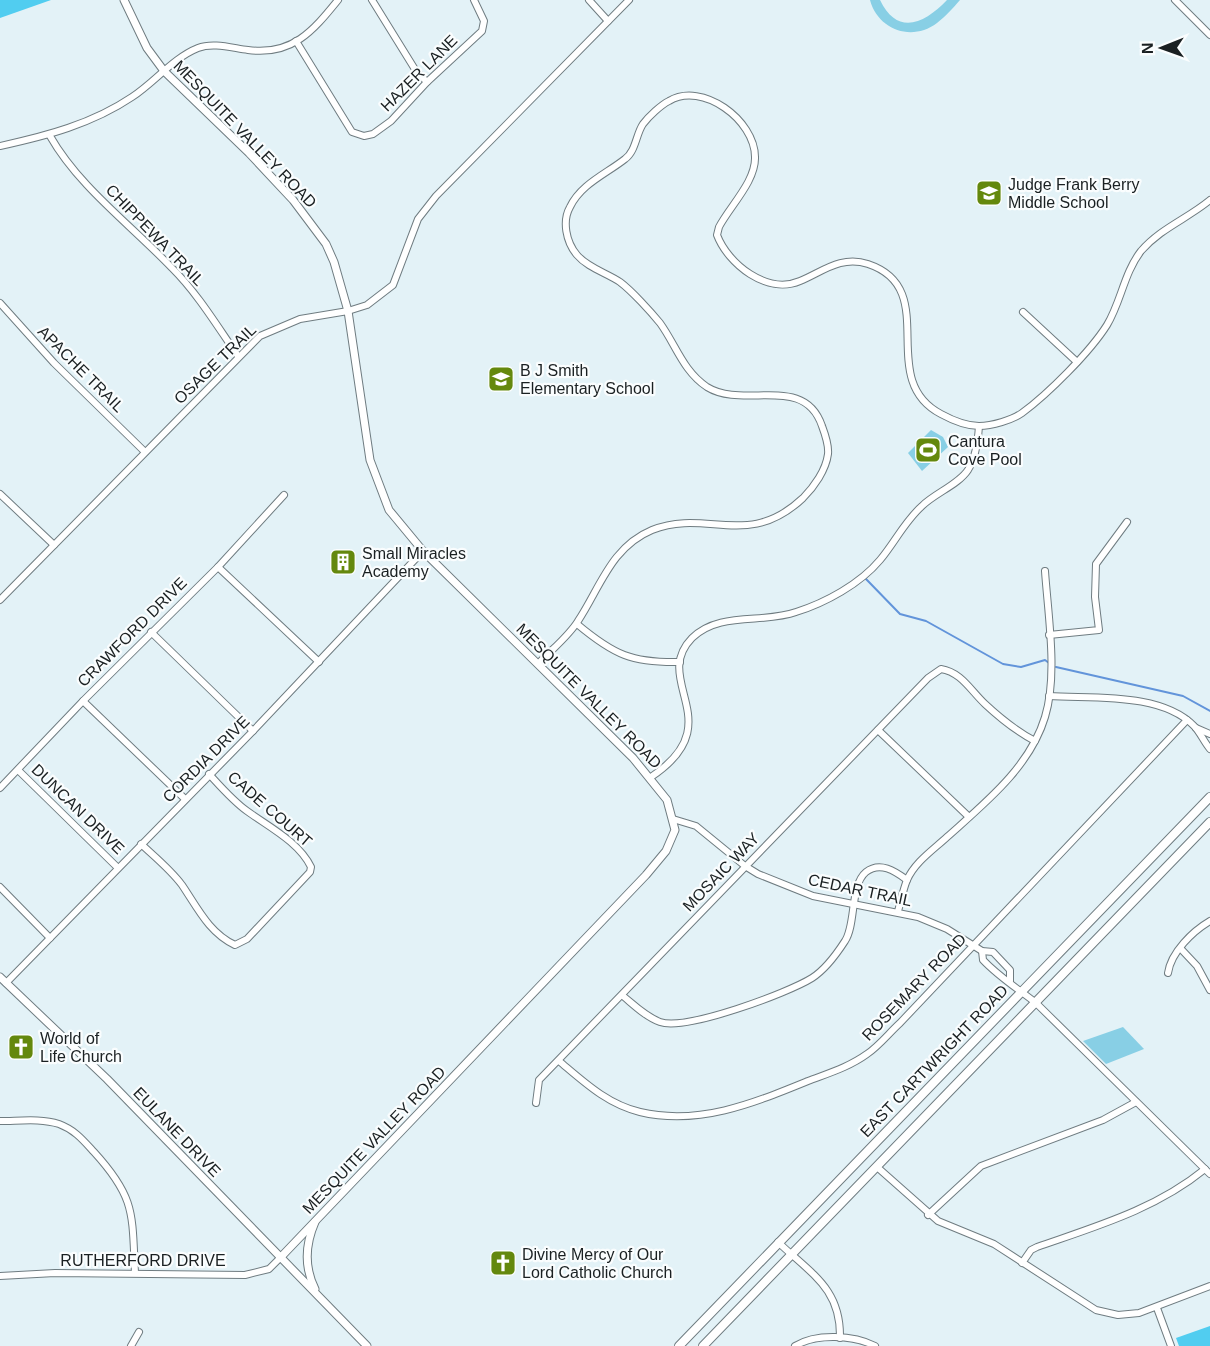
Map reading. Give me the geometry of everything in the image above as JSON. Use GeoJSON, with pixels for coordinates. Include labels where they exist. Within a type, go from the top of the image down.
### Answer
{"type":"FeatureCollection","features":[{"type":"Feature","properties":{"kind":"main road","name":"EAST CARTWRIGHT ROAD"},"geometry":{"type":"LineString","coordinates":[[679,1346],[1210,797]]}},
{"type":"Feature","properties":{"kind":"main road","name":"EAST CARTWRIGHT ROAD"},"geometry":{"type":"LineString","coordinates":[[703,1346],[1210,822]]}},
{"type":"Feature","properties":{"kind":"street","name":"MESQUITE VALLEY ROAD"},"geometry":{"type":"LineString","coordinates":[[124,0],[147,48],[164,71],[249,153],[307,216],[334,262],[348,311],[370,460],[379,488],[390,510],[423,551],[539,663],[651,777],[667,800],[675,830],[671,842],[646,875],[280,1258]]}},
{"type":"Feature","properties":{"kind":"street"},"geometry":{"type":"LineString","coordinates":[[0,146],[50,136],[115,108],[184,55],[200,47],[228,46],[269,51],[296,41],[312,33],[338,0]]}},
{"type":"Feature","properties":{"kind":"street"},"geometry":{"type":"LineString","coordinates":[[372,0],[416,71],[426,82]]}},
{"type":"Feature","properties":{"kind":"street","name":"HAZER LANE"},"geometry":{"type":"LineString","coordinates":[[296,41],[352,132],[364,136],[373,134],[391,121],[426,82],[482,30],[484,21],[474,0]]}},
{"type":"Feature","properties":{"kind":"street"},"geometry":{"type":"LineString","coordinates":[[589,0],[608,21]]}},
{"type":"Feature","properties":{"kind":"street","name":"OSAGE TRAIL"},"geometry":{"type":"LineString","coordinates":[[0,600],[260,336],[285,324],[367,305],[393,285],[418,219],[436,196],[629,0]]}},
{"type":"Feature","properties":{"kind":"street"},"geometry":{"type":"LineString","coordinates":[[1175,0],[1210,35]]}},
{"type":"Feature","properties":{"kind":"street"},"geometry":{"type":"LineString","coordinates":[[539,663],[577,624],[608,567],[638,537],[663,526],[680,523],[737,527],[771,520],[792,508],[805,496],[814,485],[828,453],[820,421],[813,408],[800,399],[786,394],[734,397],[721,394],[696,378],[661,325],[622,284],[577,254],[568,238],[568,210],[577,194],[629,156],[644,123],[667,101],[682,94],[699,95],[713,101],[742,125],[753,142],[756,156],[754,169],[719,227],[717,235],[735,262],[759,279],[774,283],[798,282],[838,262],[865,262],[887,274],[904,295],[908,309],[906,355],[915,390],[924,403],[938,412],[954,420],[979,426],[1021,414],[1077,362],[1107,324],[1130,268],[1140,253],[1165,228],[1210,200]]}},
{"type":"Feature","properties":{"kind":"street","name":"CHIPPEWA TRAIL"},"geometry":{"type":"LineString","coordinates":[[50,136],[59,152],[97,194],[187,285],[238,356]]}},
{"type":"Feature","properties":{"kind":"street","name":"APACHE TRAIL"},"geometry":{"type":"LineString","coordinates":[[0,303],[54,363],[145,452]]}},
{"type":"Feature","properties":{"kind":"street"},"geometry":{"type":"LineString","coordinates":[[1023,312],[1077,362]]}},
{"type":"Feature","properties":{"kind":"street"},"geometry":{"type":"LineString","coordinates":[[651,777],[670,765],[688,736],[688,709],[680,681],[680,662],[691,639],[703,629],[723,621],[765,620],[796,613],[848,587],[879,561],[914,513],[968,470],[978,445],[979,426]]}},
{"type":"Feature","properties":{"kind":"street"},"geometry":{"type":"LineString","coordinates":[[0,494],[54,545]]}},
{"type":"Feature","properties":{"kind":"street","name":"CRAWFORD DRIVE"},"geometry":{"type":"LineString","coordinates":[[0,788],[151,632],[218,567],[284,495]]}},
{"type":"Feature","properties":{"kind":"street"},"geometry":{"type":"LineString","coordinates":[[1049,635],[1099,630],[1095,597],[1096,564],[1127,522]]}},
{"type":"Feature","properties":{"kind":"street","name":"CORDIA DRIVE"},"geometry":{"type":"LineString","coordinates":[[3,980],[50,938],[253,731],[423,551]]}},
{"type":"Feature","properties":{"kind":"street"},"geometry":{"type":"LineString","coordinates":[[218,567],[319,662]]}},
{"type":"Feature","properties":{"kind":"street"},"geometry":{"type":"LineString","coordinates":[[898,911],[907,880],[918,863],[1010,776],[1031,751],[1046,717],[1049,696],[1049,635],[1046,571]]}},
{"type":"Feature","properties":{"kind":"street"},"geometry":{"type":"LineString","coordinates":[[577,624],[603,644],[630,658],[646,662],[680,662]]}},
{"type":"Feature","properties":{"kind":"street"},"geometry":{"type":"LineString","coordinates":[[151,632],[253,731]]}},
{"type":"Feature","properties":{"kind":"street","name":"MOSAIC WAY"},"geometry":{"type":"LineString","coordinates":[[536,1103],[538,1080],[623,996],[745,866],[928,678],[941,669],[953,671],[1018,733],[1035,741]]}},
{"type":"Feature","properties":{"kind":"street"},"geometry":{"type":"LineString","coordinates":[[1049,696],[1152,703],[1170,708],[1196,728],[1210,749]]}},
{"type":"Feature","properties":{"kind":"street"},"geometry":{"type":"LineString","coordinates":[[83,701],[185,799]]}},
{"type":"Feature","properties":{"kind":"street","name":"ROSEMARY ROAD"},"geometry":{"type":"LineString","coordinates":[[559,1061],[595,1091],[617,1104],[640,1112],[684,1117],[719,1112],[753,1103],[846,1067],[868,1053],[974,945],[1187,720]]}},
{"type":"Feature","properties":{"kind":"street"},"geometry":{"type":"LineString","coordinates":[[1196,728],[1210,734]]}},
{"type":"Feature","properties":{"kind":"street"},"geometry":{"type":"LineString","coordinates":[[878,729],[969,817]]}},
{"type":"Feature","properties":{"kind":"street","name":"DUNCAN DRIVE"},"geometry":{"type":"LineString","coordinates":[[18,770],[118,868]]}},
{"type":"Feature","properties":{"kind":"street","name":"CADE COURT"},"geometry":{"type":"LineString","coordinates":[[141,844],[175,878],[200,914],[221,936],[235,945],[247,939],[310,873],[311,867],[305,856],[279,832],[248,811],[209,774]]}},
{"type":"Feature","properties":{"kind":"street","name":"CEDAR TRAIL"},"geometry":{"type":"LineString","coordinates":[[673,819],[696,826],[745,866],[813,896],[898,911],[947,929],[982,951],[993,952],[1010,970],[1010,981]]}},
{"type":"Feature","properties":{"kind":"street"},"geometry":{"type":"LineString","coordinates":[[623,996],[661,1022],[675,1024],[697,1020],[764,999],[812,978],[831,962],[848,938],[854,903],[862,876],[869,870],[889,868],[907,880]]}},
{"type":"Feature","properties":{"kind":"street"},"geometry":{"type":"LineString","coordinates":[[0,887],[50,938]]}},
{"type":"Feature","properties":{"kind":"street"},"geometry":{"type":"LineString","coordinates":[[1168,973],[1171,961],[1194,933],[1210,921]]}},
{"type":"Feature","properties":{"kind":"street"},"geometry":{"type":"LineString","coordinates":[[1181,949],[1197,966],[1210,990]]}},
{"type":"Feature","properties":{"kind":"street","name":"CEDAR TRAIL"},"geometry":{"type":"LineString","coordinates":[[982,951],[983,960],[1001,979],[1010,981],[1036,1003],[1208,1172]]}},
{"type":"Feature","properties":{"kind":"street","name":"EULANE DRIVE"},"geometry":{"type":"LineString","coordinates":[[3,980],[107,1079],[280,1258]]}},
{"type":"Feature","properties":{"kind":"street"},"geometry":{"type":"LineString","coordinates":[[928,1215],[981,1166],[1103,1120],[1136,1102]]}},
{"type":"Feature","properties":{"kind":"street"},"geometry":{"type":"LineString","coordinates":[[0,1121],[38,1120],[57,1123],[75,1131],[115,1175],[122,1185],[132,1217],[135,1273]]}},
{"type":"Feature","properties":{"kind":"street"},"geometry":{"type":"LineString","coordinates":[[877,1167],[928,1215],[994,1244],[1082,1302],[1102,1312],[1127,1314],[1157,1308],[1210,1286]]}},
{"type":"Feature","properties":{"kind":"street"},"geometry":{"type":"LineString","coordinates":[[1022,1263],[1031,1250],[1037,1247],[1154,1204],[1208,1172]]}},
{"type":"Feature","properties":{"kind":"street"},"geometry":{"type":"LineString","coordinates":[[319,1215],[311,1234],[307,1257],[311,1281],[319,1297]]}},
{"type":"Feature","properties":{"kind":"street"},"geometry":{"type":"LineString","coordinates":[[778,1242],[836,1302],[840,1317],[840,1338]]}},
{"type":"Feature","properties":{"kind":"street"},"geometry":{"type":"LineString","coordinates":[[280,1258],[367,1346]]}},
{"type":"Feature","properties":{"kind":"street","name":"RUTHERFORD DRIVE"},"geometry":{"type":"LineString","coordinates":[[0,1276],[135,1273],[257,1274],[270,1269],[280,1258]]}},
{"type":"Feature","properties":{"kind":"street"},"geometry":{"type":"LineString","coordinates":[[1157,1308],[1171,1346]]}},
{"type":"Feature","properties":{"kind":"street"},"geometry":{"type":"LineString","coordinates":[[131,1346],[139,1332]]}},
{"type":"Feature","properties":{"kind":"street"},"geometry":{"type":"LineString","coordinates":[[795,1346],[812,1340],[840,1338],[853,1338],[875,1346]]}},
{"type":"Feature","properties":{"kind":"shaded area"},"geometry":{"type":"Polygon","coordinates":[[[0,0],[51,0],[0,18],[0,0]]]}},
{"type":"Feature","properties":{"kind":"shaded area"},"geometry":{"type":"Polygon","coordinates":[[[870,0],[880,0],[887,12],[895,19],[912,22],[930,15],[947,0],[960,0],[937,23],[917,32],[907,32],[897,30],[880,19],[870,0]]]}},
{"type":"Feature","properties":{"kind":"shaded area","name":"Cantura Cove Pool"},"geometry":{"type":"Polygon","coordinates":[[[931,430],[943,437],[948,447],[922,471],[908,453],[931,430]]]}},
{"type":"Feature","properties":{"kind":"shaded area"},"geometry":{"type":"Polygon","coordinates":[[[1123,1027],[1144,1049],[1106,1064],[1083,1041],[1123,1027]]]}},
{"type":"Feature","properties":{"kind":"shaded area"},"geometry":{"type":"Polygon","coordinates":[[[1210,1326],[1210,1346],[1179,1346],[1176,1338],[1210,1326]]]}},
{"type":"Feature","properties":{"kind":"waterway"},"geometry":{"type":"LineString","coordinates":[[866,579],[900,614],[926,621],[1003,664],[1021,667],[1045,660],[1049,663]]}},
{"type":"Feature","properties":{"kind":"waterway"},"geometry":{"type":"LineString","coordinates":[[1056,667],[1183,696],[1210,711]]}},
{"type":"Feature","properties":{"kind":"place","name":"Judge Frank Berry Middle School"},"geometry":{"type":"Point","coordinates":[989,193]}},
{"type":"Feature","properties":{"kind":"place","name":"B J Smith Elementary School"},"geometry":{"type":"Point","coordinates":[501,379]}},
{"type":"Feature","properties":{"kind":"place","name":"Cantura Cove Pool"},"geometry":{"type":"Point","coordinates":[928,450]}},
{"type":"Feature","properties":{"kind":"place","name":"Small Miracles Academy"},"geometry":{"type":"Point","coordinates":[343,562]}},
{"type":"Feature","properties":{"kind":"place","name":"World of Life Church"},"geometry":{"type":"Point","coordinates":[21,1047]}},
{"type":"Feature","properties":{"kind":"place","name":"Divine Mercy of Our Lord Catholic Church"},"geometry":{"type":"Point","coordinates":[503,1263]}}]}
